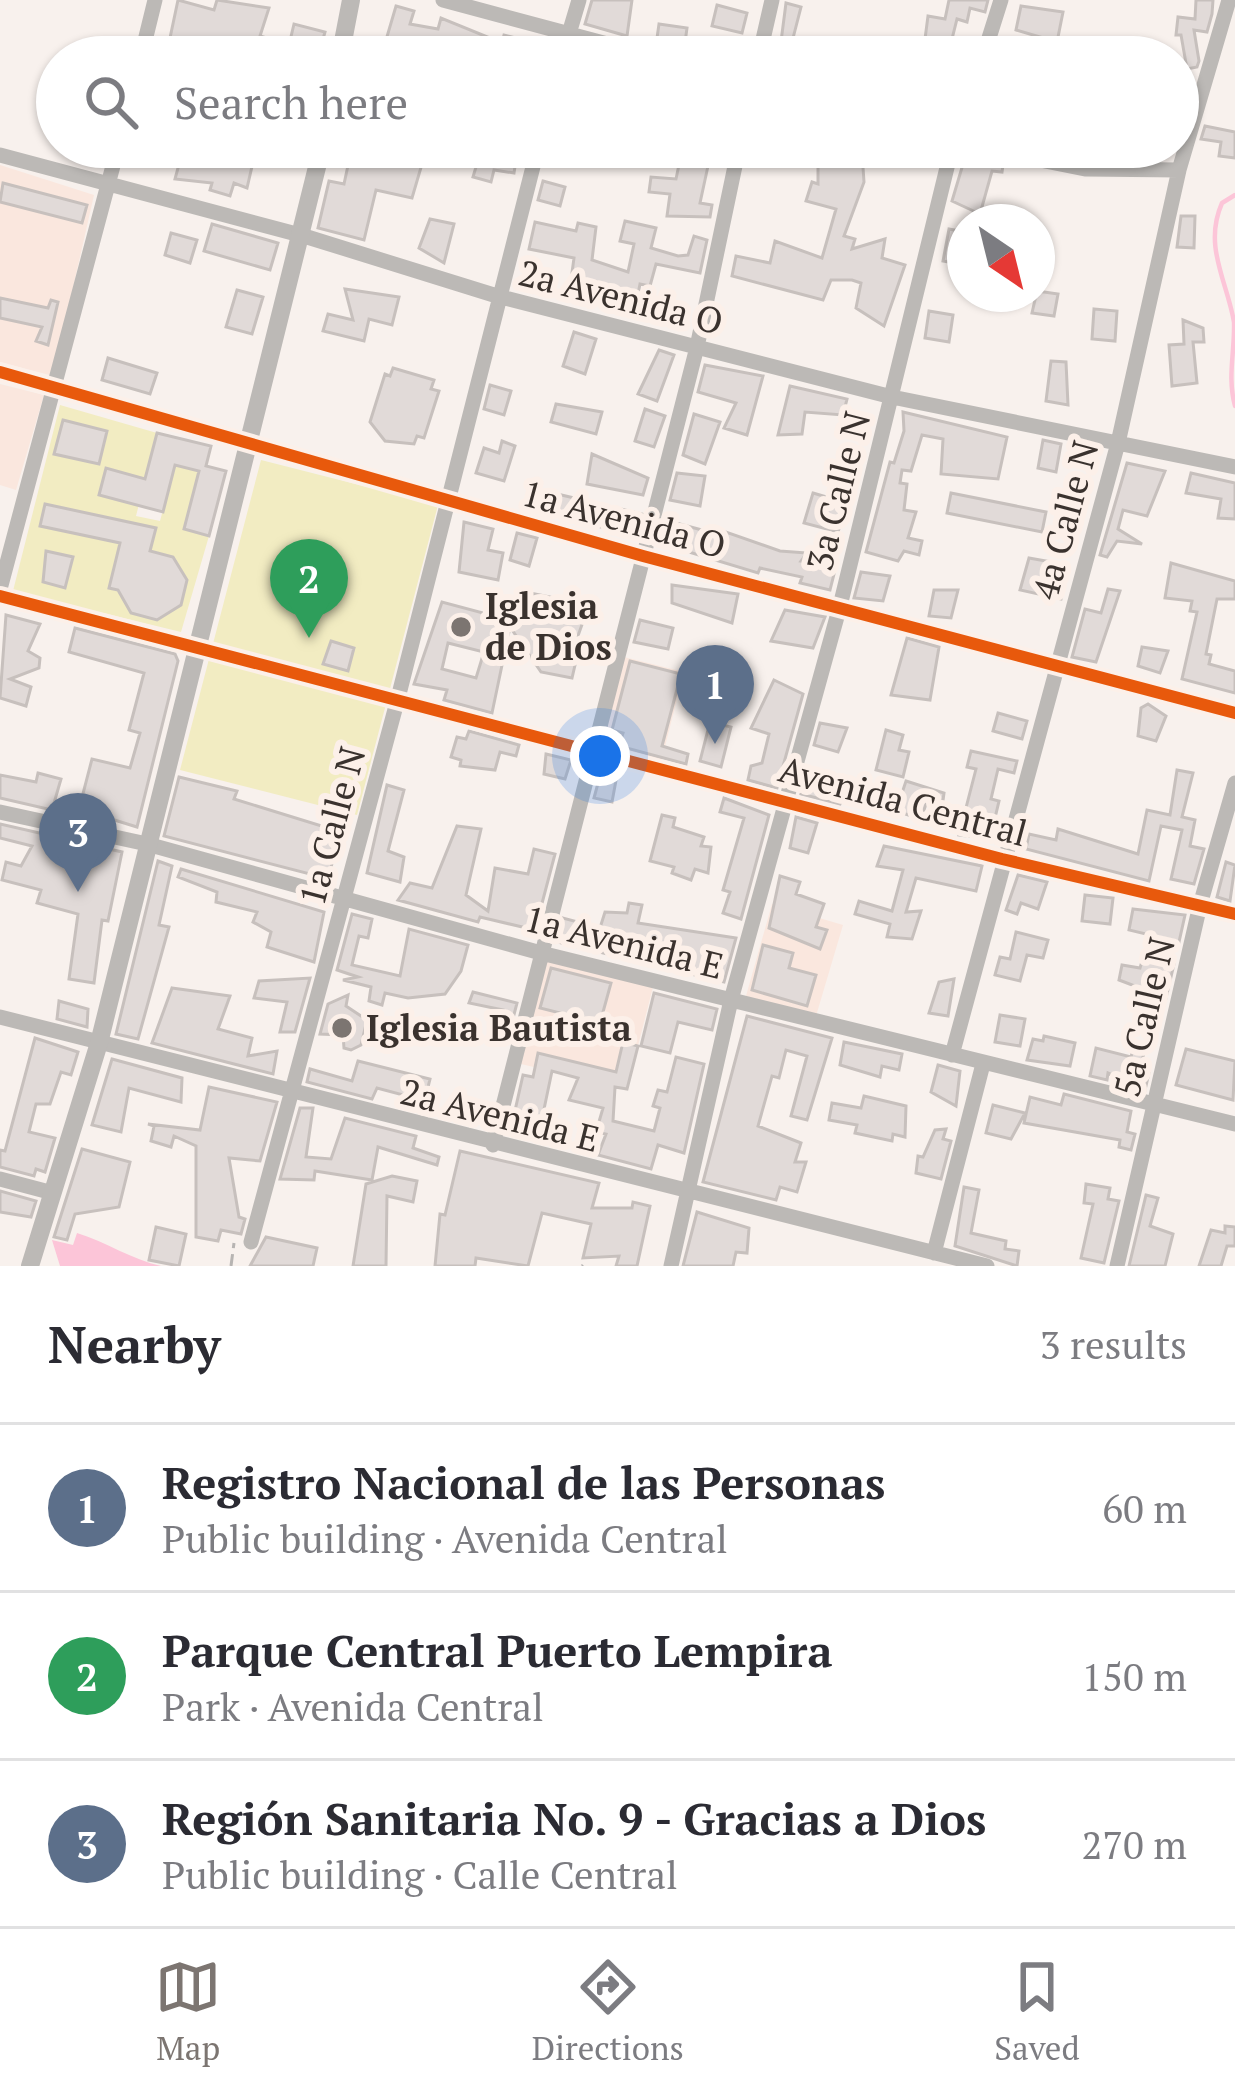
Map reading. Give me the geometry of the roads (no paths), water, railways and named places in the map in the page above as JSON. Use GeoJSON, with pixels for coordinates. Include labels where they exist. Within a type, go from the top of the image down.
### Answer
{"type":"FeatureCollection","features":[{"type":"Feature","properties":{"kind":"street"},"geometry":{"type":"LineString","coordinates":[[146,36],[155,0]]}},
{"type":"Feature","properties":{"kind":"street"},"geometry":{"type":"LineString","coordinates":[[344,36],[351,0]]}},
{"type":"Feature","properties":{"kind":"street"},"geometry":{"type":"LineString","coordinates":[[443,0],[586,36]]}},
{"type":"Feature","properties":{"kind":"street"},"geometry":{"type":"LineString","coordinates":[[568,36],[579,0]]}},
{"type":"Feature","properties":{"kind":"street"},"geometry":{"type":"LineString","coordinates":[[764,36],[772,0]]}},
{"type":"Feature","properties":{"kind":"street"},"geometry":{"type":"LineString","coordinates":[[990,36],[1001,0]]}},
{"type":"Feature","properties":{"kind":"street","name":"4a Calle N"},"geometry":{"type":"LineString","coordinates":[[1199,102],[1229,0]]}},
{"type":"Feature","properties":{"kind":"street","name":"2a Avenida O"},"geometry":{"type":"LineString","coordinates":[[0,155],[36,164]]}},
{"type":"Feature","properties":{"kind":"street","name":"2a Avenida O"},"geometry":{"type":"LineString","coordinates":[[52,168],[304,236],[496,296],[892,398],[1235,467]]}},
{"type":"Feature","properties":{"kind":"street"},"geometry":{"type":"LineString","coordinates":[[0,592],[113,168]]}},
{"type":"Feature","properties":{"kind":"street"},"geometry":{"type":"LineString","coordinates":[[30,1266],[99,1043],[318,168]]}},
{"type":"Feature","properties":{"kind":"street","name":"1a Calle N"},"geometry":{"type":"LineString","coordinates":[[243,1242],[292,1095],[532,168]]}},
{"type":"Feature","properties":{"kind":"street"},"geometry":{"type":"LineString","coordinates":[[494,1145],[698,347],[735,168]]}},
{"type":"Feature","properties":{"kind":"street","name":"3a Calle N"},"geometry":{"type":"LineString","coordinates":[[671,1266],[731,1000],[840,606],[947,168]]}},
{"type":"Feature","properties":{"kind":"street"},"geometry":{"type":"LineString","coordinates":[[1080,168],[1179,170]]}},
{"type":"Feature","properties":{"kind":"street","name":"4a Calle N"},"geometry":{"type":"LineString","coordinates":[[952,1055],[1118,443],[1179,170]]}},
{"type":"Feature","properties":{"kind":"street","name":"1a Avenida O"},"geometry":{"type":"LineString","coordinates":[[0,372],[643,556],[1235,713]]}},
{"type":"Feature","properties":{"kind":"street","name":"Avenida Central"},"geometry":{"type":"LineString","coordinates":[[0,592],[397,702],[1002,859],[1235,914]]}},
{"type":"Feature","properties":{"kind":"street","name":"5a Calle N"},"geometry":{"type":"LineString","coordinates":[[1117,1266],[1200,905],[1235,783]]}},
{"type":"Feature","properties":{"kind":"street","name":"1a Avenida E"},"geometry":{"type":"LineString","coordinates":[[0,812],[147,844],[541,953],[1235,1124]]}},
{"type":"Feature","properties":{"kind":"street","name":"2a Avenida E"},"geometry":{"type":"LineString","coordinates":[[0,1018],[987,1266]]}},
{"type":"Feature","properties":{"kind":"street"},"geometry":{"type":"LineString","coordinates":[[934,1253],[983,1064]]}},
{"type":"Feature","properties":{"kind":"street"},"geometry":{"type":"LineString","coordinates":[[0,1179],[53,1193]]}},
{"type":"Feature","properties":{"kind":"waterway"},"geometry":{"type":"LineString","coordinates":[[1235,195],[1222,203],[1215,234],[1234,322],[1231,374],[1235,406]]}},
{"type":"Feature","properties":{"kind":"place","name":"Iglesia de Dios"},"geometry":{"type":"Point","coordinates":[461,627]}},
{"type":"Feature","properties":{"kind":"place","name":"Parque Central Puerto Lempira"},"geometry":{"type":"Point","coordinates":[309,638]}},
{"type":"Feature","properties":{"kind":"place","name":"Registro Nacional de las Personas"},"geometry":{"type":"Point","coordinates":[715,744]}},
{"type":"Feature","properties":{"kind":"place","name":"Región Sanitaria No. 9 - Gracias a Dios"},"geometry":{"type":"Point","coordinates":[78,892]}},
{"type":"Feature","properties":{"kind":"place","name":"Iglesia Bautista"},"geometry":{"type":"Point","coordinates":[342,1028]}}]}
